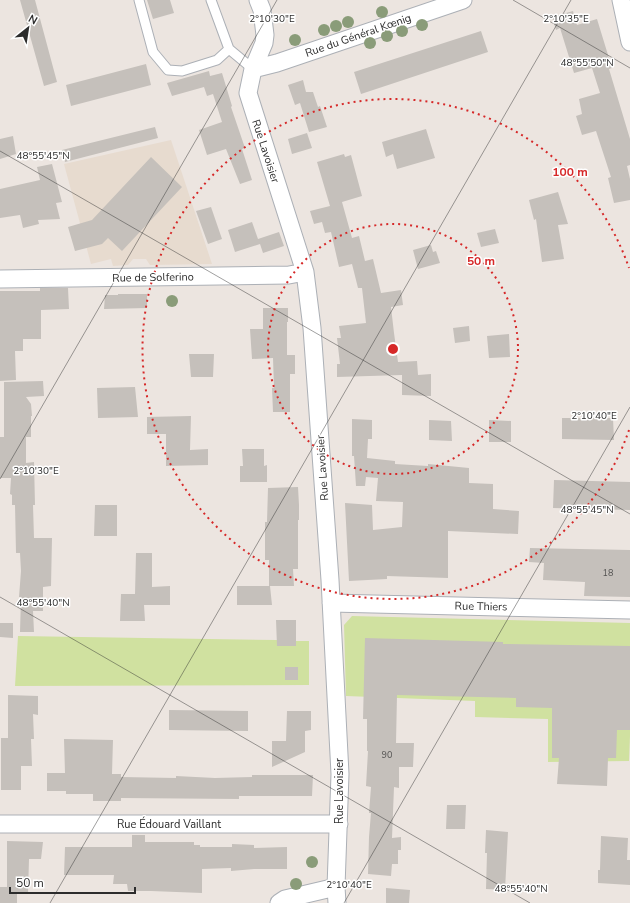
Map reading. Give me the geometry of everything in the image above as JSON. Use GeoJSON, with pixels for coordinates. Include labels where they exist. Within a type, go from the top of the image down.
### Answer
{"type":"FeatureCollection","features":[{"type":"Feature","properties":{"kind":"street","name":"Rue Lavoisier"},"geometry":{"type":"LineString","coordinates":[[258,0],[262,10],[264,43],[253,69],[248,93],[305,272],[312,328],[331,603],[340,774],[337,895],[285,899],[279,903]]}},
{"type":"Feature","properties":{"kind":"street","name":"Rue du Général Kœnig"},"geometry":{"type":"LineString","coordinates":[[253,69],[463,0]]}},
{"type":"Feature","properties":{"kind":"street"},"geometry":{"type":"LineString","coordinates":[[621,0],[630,42]]}},
{"type":"Feature","properties":{"kind":"street","name":"Rue de Solferino"},"geometry":{"type":"LineString","coordinates":[[0,279],[282,275],[305,272]]}},
{"type":"Feature","properties":{"kind":"street","name":"Rue Thiers"},"geometry":{"type":"LineString","coordinates":[[331,603],[630,610]]}},
{"type":"Feature","properties":{"kind":"street","name":"Rue Édouard Vaillant"},"geometry":{"type":"LineString","coordinates":[[0,824],[339,824]]}},
{"type":"Feature","properties":{"kind":"lane"},"geometry":{"type":"LineString","coordinates":[[139,0],[153,52],[168,70],[182,71],[217,60],[229,49]]}},
{"type":"Feature","properties":{"kind":"lane"},"geometry":{"type":"LineString","coordinates":[[211,0],[229,49],[253,69]]}},
{"type":"Feature","properties":{"kind":"shaded area"},"geometry":{"type":"Polygon","coordinates":[[[171,140],[212,264],[150,265],[146,259],[133,259],[128,265],[113,266],[111,259],[91,264],[64,164],[171,140]]]}},
{"type":"Feature","properties":{"kind":"green space"},"geometry":{"type":"Polygon","coordinates":[[[352,616],[630,623],[629,761],[548,762],[548,719],[475,717],[475,701],[346,696],[344,625],[352,616]]]}},
{"type":"Feature","properties":{"kind":"green space"},"geometry":{"type":"Polygon","coordinates":[[[18,636],[277,640],[277,646],[295,646],[296,641],[309,641],[309,685],[15,686],[18,636]]]}},
{"type":"Feature","properties":{"kind":"building"},"geometry":{"type":"Polygon","coordinates":[[[20,0],[35,0],[57,82],[44,86],[20,0]]]}},
{"type":"Feature","properties":{"kind":"building"},"geometry":{"type":"Polygon","coordinates":[[[147,0],[170,0],[174,13],[153,19],[147,0]]]}},
{"type":"Feature","properties":{"kind":"building"},"geometry":{"type":"Polygon","coordinates":[[[573,11],[577,25],[597,19],[612,68],[609,69],[630,139],[630,165],[627,166],[630,179],[630,200],[614,203],[608,178],[611,177],[596,131],[582,135],[576,116],[582,114],[579,99],[600,93],[592,68],[574,73],[560,28],[556,30],[552,17],[573,11]]]}},
{"type":"Feature","properties":{"kind":"building"},"geometry":{"type":"Polygon","coordinates":[[[481,31],[488,52],[361,94],[354,72],[481,31]]]}},
{"type":"Feature","properties":{"kind":"building"},"geometry":{"type":"Polygon","coordinates":[[[146,64],[151,85],[71,106],[66,85],[146,64]]]}},
{"type":"Feature","properties":{"kind":"building"},"geometry":{"type":"Polygon","coordinates":[[[209,71],[210,76],[222,73],[232,106],[231,107],[245,148],[242,149],[252,180],[240,184],[226,149],[207,155],[199,130],[222,122],[213,94],[207,96],[204,87],[172,96],[167,83],[209,71]]]}},
{"type":"Feature","properties":{"kind":"building"},"geometry":{"type":"Polygon","coordinates":[[[303,80],[306,92],[313,92],[318,107],[320,106],[327,127],[309,132],[300,103],[295,105],[288,85],[303,80]]]}},
{"type":"Feature","properties":{"kind":"building"},"geometry":{"type":"Polygon","coordinates":[[[155,127],[158,138],[65,162],[62,150],[155,127]]]}},
{"type":"Feature","properties":{"kind":"building"},"geometry":{"type":"Polygon","coordinates":[[[426,129],[435,158],[397,169],[393,154],[386,157],[382,142],[426,129]]]}},
{"type":"Feature","properties":{"kind":"building"},"geometry":{"type":"Polygon","coordinates":[[[307,133],[312,148],[292,154],[288,139],[307,133]]]}},
{"type":"Feature","properties":{"kind":"building"},"geometry":{"type":"Polygon","coordinates":[[[13,136],[16,154],[0,159],[0,139],[13,136]]]}},
{"type":"Feature","properties":{"kind":"building"},"geometry":{"type":"Polygon","coordinates":[[[344,154],[345,157],[351,155],[362,196],[342,202],[352,238],[359,236],[365,261],[373,259],[381,293],[401,290],[403,305],[391,307],[398,362],[417,361],[418,375],[431,374],[431,396],[402,395],[402,375],[337,377],[337,364],[340,364],[337,338],[341,338],[339,326],[366,323],[362,288],[358,288],[352,264],[339,267],[331,232],[325,233],[322,222],[314,224],[310,211],[330,206],[317,162],[344,154]]]}},
{"type":"Feature","properties":{"kind":"building"},"geometry":{"type":"Polygon","coordinates":[[[151,157],[182,187],[122,251],[108,238],[102,244],[75,251],[68,227],[92,220],[151,157]]]}},
{"type":"Feature","properties":{"kind":"building"},"geometry":{"type":"Polygon","coordinates":[[[52,164],[62,202],[56,203],[60,219],[38,220],[39,224],[23,228],[20,215],[0,218],[0,189],[40,180],[37,167],[52,164]]]}},
{"type":"Feature","properties":{"kind":"building"},"geometry":{"type":"Polygon","coordinates":[[[558,192],[568,224],[558,225],[564,259],[542,262],[536,219],[534,220],[529,200],[558,192]]]}},
{"type":"Feature","properties":{"kind":"building"},"geometry":{"type":"Polygon","coordinates":[[[211,207],[222,239],[208,244],[196,211],[211,207]]]}},
{"type":"Feature","properties":{"kind":"building"},"geometry":{"type":"Polygon","coordinates":[[[252,222],[258,239],[279,232],[284,246],[263,253],[260,244],[235,252],[228,230],[252,222]]]}},
{"type":"Feature","properties":{"kind":"building"},"geometry":{"type":"Polygon","coordinates":[[[495,229],[499,243],[481,247],[477,233],[495,229]]]}},
{"type":"Feature","properties":{"kind":"building"},"geometry":{"type":"Polygon","coordinates":[[[431,245],[433,252],[436,251],[440,263],[418,269],[413,250],[431,245]]]}},
{"type":"Feature","properties":{"kind":"building"},"geometry":{"type":"Polygon","coordinates":[[[40,288],[68,288],[69,309],[41,310],[41,339],[23,339],[23,351],[15,351],[16,380],[0,381],[0,291],[40,291],[40,288]]]}},
{"type":"Feature","properties":{"kind":"building"},"geometry":{"type":"Polygon","coordinates":[[[147,294],[147,308],[104,309],[105,295],[147,294]]]}},
{"type":"Feature","properties":{"kind":"building"},"geometry":{"type":"Polygon","coordinates":[[[263,308],[288,308],[287,355],[295,355],[295,374],[290,374],[290,412],[273,412],[273,358],[252,359],[250,329],[263,329],[263,308]]]}},
{"type":"Feature","properties":{"kind":"building"},"geometry":{"type":"Polygon","coordinates":[[[469,326],[470,341],[455,343],[453,328],[469,326]]]}},
{"type":"Feature","properties":{"kind":"building"},"geometry":{"type":"Polygon","coordinates":[[[509,334],[510,357],[489,358],[487,336],[509,334]]]}},
{"type":"Feature","properties":{"kind":"building"},"geometry":{"type":"Polygon","coordinates":[[[189,354],[214,354],[213,377],[191,377],[189,354]]]}},
{"type":"Feature","properties":{"kind":"building"},"geometry":{"type":"Polygon","coordinates":[[[43,381],[44,396],[26,397],[31,404],[32,416],[31,437],[26,437],[26,463],[34,462],[34,538],[52,538],[51,586],[43,587],[43,611],[33,611],[34,632],[20,632],[21,597],[19,597],[21,571],[20,553],[16,553],[15,505],[12,505],[12,495],[10,494],[11,478],[0,478],[0,437],[4,437],[4,382],[43,381]]]}},
{"type":"Feature","properties":{"kind":"building"},"geometry":{"type":"Polygon","coordinates":[[[135,387],[138,417],[98,418],[97,388],[135,387]]]}},
{"type":"Feature","properties":{"kind":"building"},"geometry":{"type":"Polygon","coordinates":[[[191,416],[190,450],[208,449],[208,465],[166,466],[166,434],[147,434],[147,417],[191,416]]]}},
{"type":"Feature","properties":{"kind":"building"},"geometry":{"type":"Polygon","coordinates":[[[562,418],[613,418],[614,440],[562,439],[562,418]]]}},
{"type":"Feature","properties":{"kind":"building"},"geometry":{"type":"Polygon","coordinates":[[[352,419],[372,420],[372,439],[368,439],[367,458],[395,461],[395,464],[428,466],[428,464],[469,468],[469,483],[493,484],[493,509],[519,511],[518,534],[448,531],[448,578],[387,576],[387,579],[349,581],[345,503],[372,505],[373,530],[402,527],[403,502],[376,501],[378,478],[366,477],[365,486],[356,486],[354,456],[352,456],[352,419]]]}},
{"type":"Feature","properties":{"kind":"building"},"geometry":{"type":"Polygon","coordinates":[[[429,420],[451,421],[452,441],[429,440],[429,420]]]}},
{"type":"Feature","properties":{"kind":"building"},"geometry":{"type":"Polygon","coordinates":[[[489,420],[511,421],[511,442],[489,442],[489,420]]]}},
{"type":"Feature","properties":{"kind":"building"},"geometry":{"type":"Polygon","coordinates":[[[242,449],[264,449],[264,466],[267,465],[267,482],[240,482],[240,466],[243,466],[242,449]]]}},
{"type":"Feature","properties":{"kind":"building"},"geometry":{"type":"Polygon","coordinates":[[[554,480],[630,482],[630,510],[553,508],[554,480]]]}},
{"type":"Feature","properties":{"kind":"building"},"geometry":{"type":"Polygon","coordinates":[[[298,487],[298,569],[293,569],[294,586],[269,586],[269,560],[265,560],[265,522],[267,522],[268,488],[298,487]]]}},
{"type":"Feature","properties":{"kind":"building"},"geometry":{"type":"Polygon","coordinates":[[[95,505],[117,505],[117,536],[94,536],[95,505]]]}},
{"type":"Feature","properties":{"kind":"building"},"geometry":{"type":"Polygon","coordinates":[[[530,548],[630,550],[630,597],[584,596],[585,582],[543,580],[544,563],[529,562],[530,548]]]}},
{"type":"Feature","properties":{"kind":"building"},"geometry":{"type":"Polygon","coordinates":[[[136,553],[152,553],[152,587],[170,586],[170,605],[144,605],[145,621],[120,621],[121,594],[135,594],[136,553]]]}},
{"type":"Feature","properties":{"kind":"building"},"geometry":{"type":"Polygon","coordinates":[[[237,586],[270,586],[272,605],[237,605],[237,586]]]}},
{"type":"Feature","properties":{"kind":"building"},"geometry":{"type":"Polygon","coordinates":[[[276,620],[296,620],[296,646],[277,646],[276,620]]]}},
{"type":"Feature","properties":{"kind":"building"},"geometry":{"type":"Polygon","coordinates":[[[0,623],[13,623],[13,638],[0,637],[0,623]]]}},
{"type":"Feature","properties":{"kind":"building"},"geometry":{"type":"Polygon","coordinates":[[[365,638],[503,642],[503,644],[630,646],[630,730],[617,730],[616,758],[608,758],[607,786],[557,784],[559,758],[552,758],[552,708],[516,707],[516,698],[397,695],[396,743],[414,743],[413,767],[399,767],[399,788],[394,787],[392,838],[401,837],[401,850],[398,850],[398,864],[392,864],[391,876],[368,874],[371,787],[366,786],[368,751],[367,719],[363,719],[365,638]]]}},
{"type":"Feature","properties":{"kind":"building"},"geometry":{"type":"Polygon","coordinates":[[[285,667],[298,667],[298,680],[285,680],[285,667]]]}},
{"type":"Feature","properties":{"kind":"building"},"geometry":{"type":"Polygon","coordinates":[[[8,695],[38,696],[38,715],[33,714],[34,739],[31,739],[32,766],[21,766],[21,790],[1,790],[1,738],[8,738],[8,695]]]}},
{"type":"Feature","properties":{"kind":"building"},"geometry":{"type":"Polygon","coordinates":[[[169,710],[248,711],[248,731],[169,730],[169,710]]]}},
{"type":"Feature","properties":{"kind":"building"},"geometry":{"type":"Polygon","coordinates":[[[287,711],[311,711],[311,730],[305,731],[305,752],[272,767],[272,741],[286,741],[287,711]]]}},
{"type":"Feature","properties":{"kind":"building"},"geometry":{"type":"Polygon","coordinates":[[[64,739],[113,740],[112,774],[121,774],[121,777],[176,778],[176,776],[215,778],[252,777],[252,775],[313,775],[312,796],[239,796],[239,799],[121,798],[121,801],[93,801],[93,794],[66,794],[66,791],[47,791],[47,773],[65,773],[64,739]]]}},
{"type":"Feature","properties":{"kind":"building"},"geometry":{"type":"Polygon","coordinates":[[[447,805],[466,805],[465,829],[446,829],[447,805]]]}},
{"type":"Feature","properties":{"kind":"building"},"geometry":{"type":"Polygon","coordinates":[[[486,830],[508,832],[505,890],[486,889],[486,830]]]}},
{"type":"Feature","properties":{"kind":"building"},"geometry":{"type":"Polygon","coordinates":[[[132,835],[145,835],[145,842],[194,842],[194,845],[200,845],[200,847],[232,847],[232,844],[254,845],[254,848],[287,847],[287,869],[231,871],[231,868],[202,869],[202,893],[128,891],[127,884],[113,884],[114,875],[64,875],[65,847],[132,847],[132,835]]]}},
{"type":"Feature","properties":{"kind":"building"},"geometry":{"type":"Polygon","coordinates":[[[601,836],[628,838],[627,860],[630,860],[630,885],[598,883],[601,836]]]}},
{"type":"Feature","properties":{"kind":"building"},"geometry":{"type":"Polygon","coordinates":[[[7,841],[43,842],[41,859],[29,859],[28,894],[17,894],[17,903],[0,903],[0,887],[7,887],[7,841]]]}},
{"type":"Feature","properties":{"kind":"building"},"geometry":{"type":"Polygon","coordinates":[[[386,888],[410,890],[409,903],[386,903],[386,888]]]}}]}
